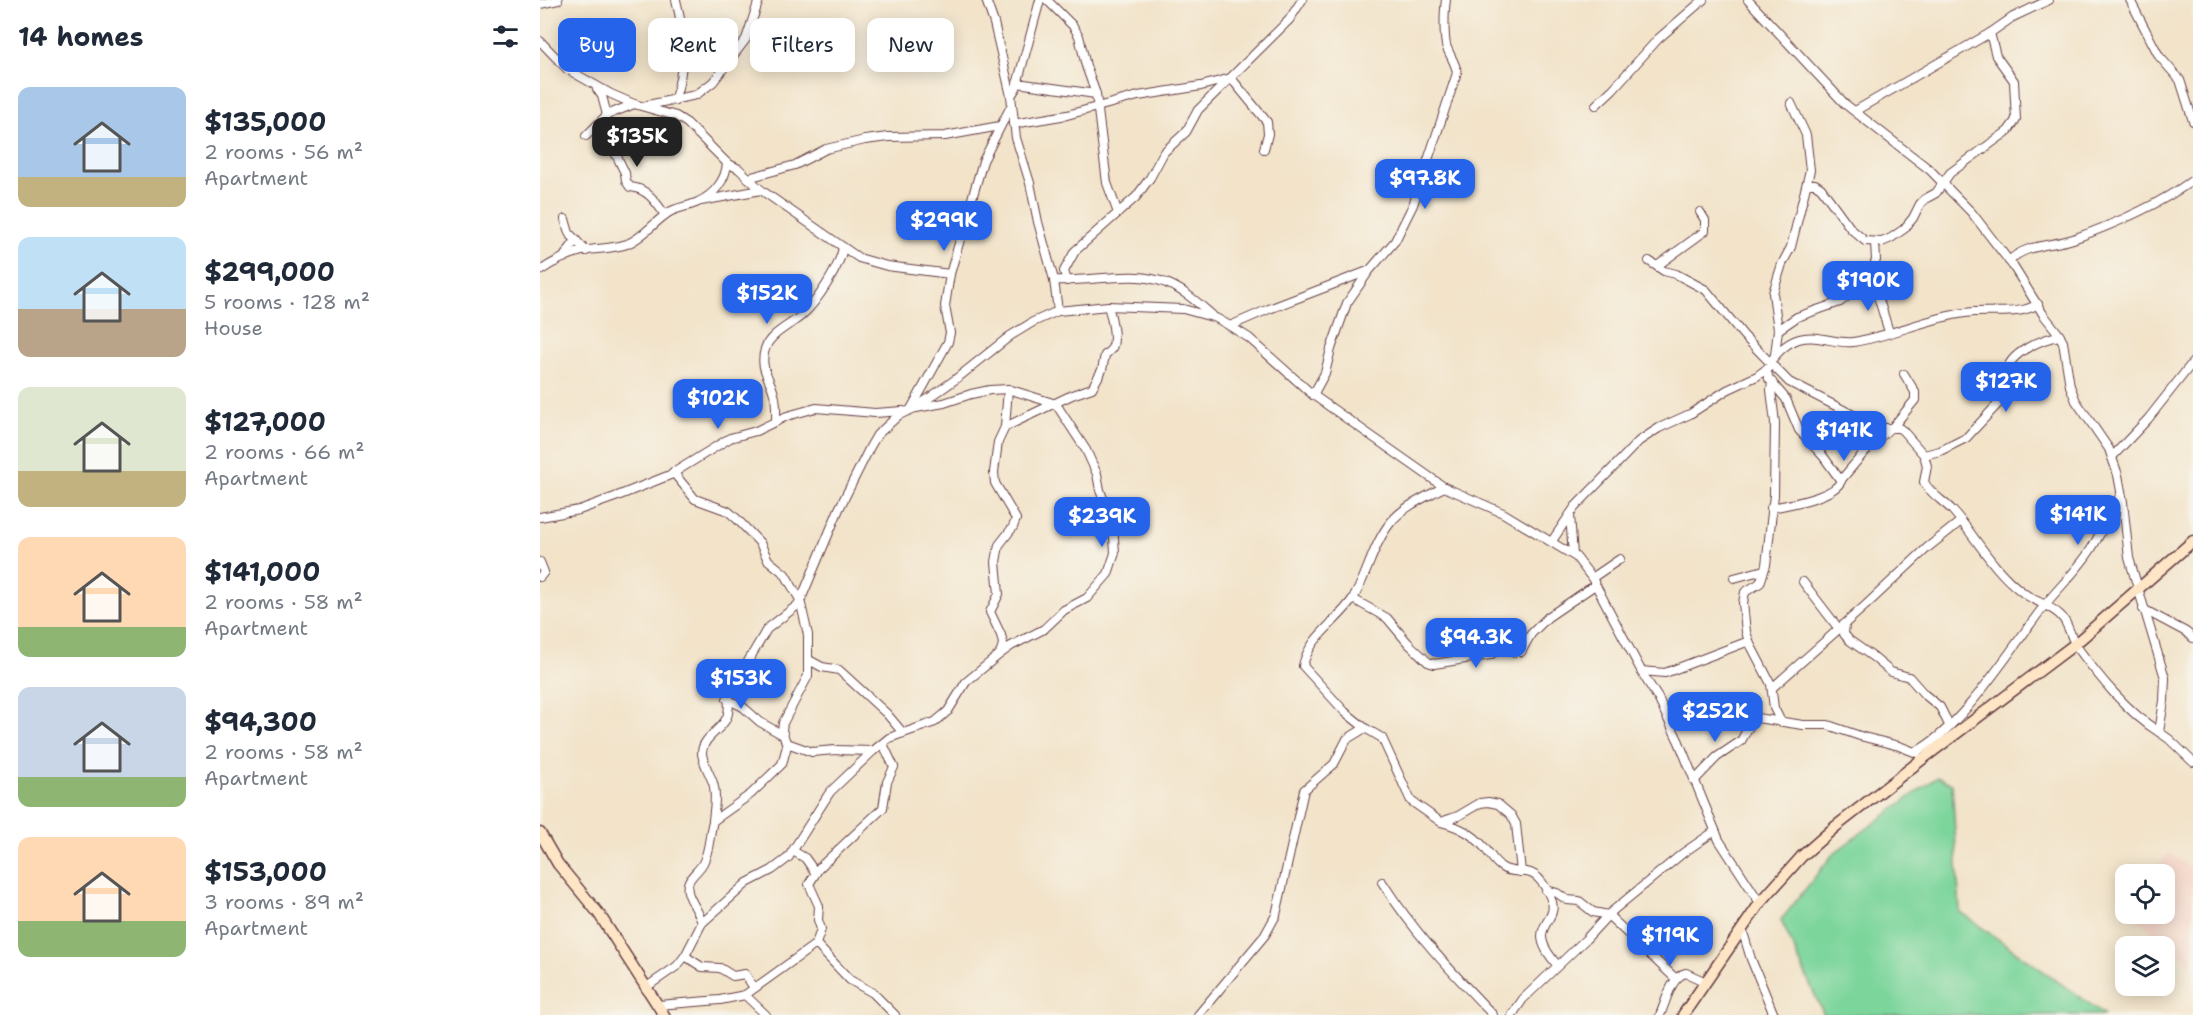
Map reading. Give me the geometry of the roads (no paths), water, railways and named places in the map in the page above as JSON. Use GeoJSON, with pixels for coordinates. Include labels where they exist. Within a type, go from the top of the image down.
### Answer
{"type":"FeatureCollection","features":[{"type":"Feature","properties":{"kind":"main road"},"geometry":{"type":"LineString","coordinates":[[1683,1015],[1760,903],[1802,856],[1920,754],[2075,644],[2193,542]]}},
{"type":"Feature","properties":{"kind":"main road"},"geometry":{"type":"LineString","coordinates":[[540,833],[558,864],[598,914],[661,1010]]}},
{"type":"Feature","properties":{"kind":"street"},"geometry":{"type":"LineString","coordinates":[[540,4],[558,0]]}},
{"type":"Feature","properties":{"kind":"street"},"geometry":{"type":"LineString","coordinates":[[674,101],[682,76],[683,60],[682,32],[676,0]]}},
{"type":"Feature","properties":{"kind":"street"},"geometry":{"type":"LineString","coordinates":[[643,105],[674,101],[696,95],[713,82],[724,71],[746,39],[759,0]]}},
{"type":"Feature","properties":{"kind":"street"},"geometry":{"type":"LineString","coordinates":[[986,0],[994,23],[1011,96],[1013,124],[1054,280],[1058,311]]}},
{"type":"Feature","properties":{"kind":"street"},"geometry":{"type":"LineString","coordinates":[[1011,96],[1040,0]]}},
{"type":"Feature","properties":{"kind":"street"},"geometry":{"type":"LineString","coordinates":[[1047,0],[1073,26],[1079,36],[1096,94],[1107,183],[1118,213]]}},
{"type":"Feature","properties":{"kind":"street"},"geometry":{"type":"LineString","coordinates":[[1313,395],[1325,373],[1330,349],[1347,303],[1369,271],[1395,241],[1413,205],[1455,81],[1458,70],[1446,44],[1441,0]]}},
{"type":"Feature","properties":{"kind":"street"},"geometry":{"type":"LineString","coordinates":[[1444,12],[1446,0]]}},
{"type":"Feature","properties":{"kind":"street"},"geometry":{"type":"LineString","coordinates":[[1596,105],[1658,39],[1703,0]]}},
{"type":"Feature","properties":{"kind":"street"},"geometry":{"type":"LineString","coordinates":[[1748,0],[1835,94],[1943,182],[1972,213],[2009,261],[2060,336],[2070,386],[2076,401],[2102,437],[2112,457],[2122,492],[2127,549],[2165,678],[2159,732]]}},
{"type":"Feature","properties":{"kind":"street"},"geometry":{"type":"LineString","coordinates":[[1855,111],[1990,33],[2013,17],[2049,0]]}},
{"type":"Feature","properties":{"kind":"street"},"geometry":{"type":"LineString","coordinates":[[2130,0],[2159,56],[2180,80],[2193,121]]}},
{"type":"Feature","properties":{"kind":"street"},"geometry":{"type":"LineString","coordinates":[[1067,281],[1064,271],[1075,251],[1136,197],[1150,178],[1164,152],[1186,132],[1198,110],[1289,20],[1304,1]]}},
{"type":"Feature","properties":{"kind":"street"},"geometry":{"type":"LineString","coordinates":[[1807,184],[1818,186],[1825,193],[1860,238],[1875,242],[1891,238],[1904,229],[1920,204],[1936,193],[1959,165],[2008,131],[2016,120],[2014,81],[1996,56],[1990,33]]}},
{"type":"Feature","properties":{"kind":"street"},"geometry":{"type":"LineString","coordinates":[[540,41],[567,69],[596,86],[634,104],[676,116],[687,123],[727,163],[739,169],[761,190],[859,258],[887,267],[950,274]]}},
{"type":"Feature","properties":{"kind":"street"},"geometry":{"type":"LineString","coordinates":[[1013,124],[1231,78],[1236,81],[1267,122],[1268,134],[1264,148]]}},
{"type":"Feature","properties":{"kind":"street"},"geometry":{"type":"LineString","coordinates":[[1017,82],[1096,94]]}},
{"type":"Feature","properties":{"kind":"street"},"geometry":{"type":"LineString","coordinates":[[596,86],[602,96],[609,140],[625,173],[626,182],[630,187],[637,187],[648,194],[665,215]]}},
{"type":"Feature","properties":{"kind":"street"},"geometry":{"type":"LineString","coordinates":[[1781,722],[1774,708],[1772,688],[1749,641],[1743,597],[1745,592],[1758,585],[1764,570],[1774,487],[1775,423],[1771,391],[1771,363],[1778,330],[1773,293],[1782,264],[1791,247],[1810,170],[1806,135],[1791,103]]}},
{"type":"Feature","properties":{"kind":"street"},"geometry":{"type":"LineString","coordinates":[[586,136],[605,117],[634,104]]}},
{"type":"Feature","properties":{"kind":"street"},"geometry":{"type":"LineString","coordinates":[[911,409],[943,351],[950,333],[945,306],[950,274],[983,161],[1011,106]]}},
{"type":"Feature","properties":{"kind":"street"},"geometry":{"type":"LineString","coordinates":[[748,178],[795,165],[826,149],[865,140],[888,137],[945,136],[1000,126]]}},
{"type":"Feature","properties":{"kind":"street"},"geometry":{"type":"LineString","coordinates":[[700,202],[721,184],[727,171],[727,163]]}},
{"type":"Feature","properties":{"kind":"street"},"geometry":{"type":"LineString","coordinates":[[2009,261],[2024,249],[2063,242],[2144,210],[2175,194],[2193,180]]}},
{"type":"Feature","properties":{"kind":"street"},"geometry":{"type":"LineString","coordinates":[[540,271],[563,258],[586,251],[627,244],[675,209],[761,190]]}},
{"type":"Feature","properties":{"kind":"street"},"geometry":{"type":"LineString","coordinates":[[1700,212],[1705,220],[1705,231],[1653,264],[1706,290],[1732,323],[1781,376],[1799,388],[1863,420],[1903,430],[1924,454],[1927,466],[1924,478],[1926,484],[1961,521],[1983,553],[2012,584],[2030,598],[2057,612],[2065,621],[2075,644],[2104,681],[2135,714],[2169,739],[2193,762]]}},
{"type":"Feature","properties":{"kind":"street"},"geometry":{"type":"LineString","coordinates":[[565,219],[569,232],[586,251]]}},
{"type":"Feature","properties":{"kind":"street"},"geometry":{"type":"LineString","coordinates":[[563,258],[576,240]]}},
{"type":"Feature","properties":{"kind":"street"},"geometry":{"type":"LineString","coordinates":[[1778,330],[1797,317],[1840,302],[1869,280],[1876,260],[1875,242]]}},
{"type":"Feature","properties":{"kind":"street"},"geometry":{"type":"LineString","coordinates":[[776,422],[774,392],[765,375],[763,363],[766,345],[813,304],[842,254],[843,247]]}},
{"type":"Feature","properties":{"kind":"street"},"geometry":{"type":"LineString","coordinates":[[1230,326],[1369,271]]}},
{"type":"Feature","properties":{"kind":"street"},"geometry":{"type":"LineString","coordinates":[[1054,280],[1153,278],[1182,290],[1216,318],[1249,338],[1313,395],[1444,487],[1503,513],[1573,555],[1593,581],[1669,720],[1715,831],[1740,875],[1760,903]]}},
{"type":"Feature","properties":{"kind":"street"},"geometry":{"type":"LineString","coordinates":[[1869,280],[1876,293],[1889,332]]}},
{"type":"Feature","properties":{"kind":"street"},"geometry":{"type":"LineString","coordinates":[[1552,542],[1570,514],[1639,441],[1659,428],[1690,414],[1771,363],[1791,342],[1816,337],[1850,342],[1937,318],[1968,312],[2024,310],[2038,304]]}},
{"type":"Feature","properties":{"kind":"street"},"geometry":{"type":"LineString","coordinates":[[702,923],[688,892],[688,882],[705,857],[713,821],[714,788],[702,757],[702,751],[708,740],[726,720],[727,699],[733,685],[748,659],[757,649],[767,629],[800,604],[839,509],[877,435],[899,415],[956,379],[1010,336],[1058,311],[1108,306],[1183,309],[1216,318]]}},
{"type":"Feature","properties":{"kind":"street"},"geometry":{"type":"LineString","coordinates":[[1005,427],[1072,395],[1088,390],[1096,384],[1105,355],[1113,344],[1112,321],[1108,306]]}},
{"type":"Feature","properties":{"kind":"street"},"geometry":{"type":"LineString","coordinates":[[1924,454],[1940,451],[1970,435],[2011,389],[2007,372],[2011,360],[2035,344],[2060,336]]}},
{"type":"Feature","properties":{"kind":"street"},"geometry":{"type":"LineString","coordinates":[[2112,457],[2161,405],[2193,362]]}},
{"type":"Feature","properties":{"kind":"street"},"geometry":{"type":"LineString","coordinates":[[1771,508],[1825,494],[1839,486],[1841,480],[1862,455],[1916,400],[1915,392],[1904,374]]}},
{"type":"Feature","properties":{"kind":"street"},"geometry":{"type":"LineString","coordinates":[[1772,382],[1786,399],[1802,434],[1841,480]]}},
{"type":"Feature","properties":{"kind":"street"},"geometry":{"type":"LineString","coordinates":[[1000,654],[1001,634],[990,610],[999,594],[996,562],[999,545],[1013,527],[1016,519],[995,483],[995,459],[999,451],[998,442],[1005,427],[1008,389]]}},
{"type":"Feature","properties":{"kind":"street"},"geometry":{"type":"LineString","coordinates":[[540,517],[579,510],[673,472],[725,441],[816,408],[875,413],[944,404],[971,394],[1008,389],[1056,404],[1086,450],[1097,474],[1112,524],[1116,553],[1108,574],[1088,598],[1064,610],[1044,629],[1000,654],[966,682],[952,707],[935,722],[889,738],[873,751],[830,792],[793,851],[772,870],[747,883],[702,923],[685,956],[669,973],[645,988]]}},
{"type":"Feature","properties":{"kind":"street"},"geometry":{"type":"LineString","coordinates":[[673,472],[695,499],[728,511],[760,543],[768,560],[788,578],[800,600],[807,624],[809,660],[806,682],[786,716],[782,728],[786,755],[782,764],[751,795],[713,821]]}},
{"type":"Feature","properties":{"kind":"street"},"geometry":{"type":"LineString","coordinates":[[1444,487],[1410,506],[1390,523],[1378,541],[1367,572],[1353,599],[1316,638],[1302,666],[1344,712],[1383,738],[1411,801],[1441,822],[1464,829],[1482,844],[1501,867],[1534,875],[1546,890],[1552,903],[1553,911],[1543,929],[1542,936],[1546,949],[1557,965]]}},
{"type":"Feature","properties":{"kind":"street"},"geometry":{"type":"LineString","coordinates":[[1669,720],[1679,710],[1703,702],[1731,716],[1833,726],[1851,734],[1893,744],[1920,754],[1969,703],[2012,650],[2044,605],[2090,552],[2122,492]]}},
{"type":"Feature","properties":{"kind":"street"},"geometry":{"type":"LineString","coordinates":[[1570,514],[1573,555]]}},
{"type":"Feature","properties":{"kind":"street"},"geometry":{"type":"LineString","coordinates":[[1772,688],[1927,548],[1961,521]]}},
{"type":"Feature","properties":{"kind":"street"},"geometry":{"type":"LineString","coordinates":[[1353,599],[1387,618],[1428,662],[1434,664],[1490,655],[1501,648],[1521,652],[1531,634],[1548,617],[1620,559]]}},
{"type":"Feature","properties":{"kind":"street"},"geometry":{"type":"LineString","coordinates":[[540,562],[544,573],[540,578]]}},
{"type":"Feature","properties":{"kind":"street"},"geometry":{"type":"LineString","coordinates":[[1734,578],[1764,570]]}},
{"type":"Feature","properties":{"kind":"street"},"geometry":{"type":"LineString","coordinates":[[1803,582],[1842,626],[1849,640],[1891,672],[1909,677],[1923,694],[1940,707],[1949,725]]}},
{"type":"Feature","properties":{"kind":"street"},"geometry":{"type":"LineString","coordinates":[[2143,609],[2193,638]]}},
{"type":"Feature","properties":{"kind":"street"},"geometry":{"type":"LineString","coordinates":[[1641,671],[1665,673],[1749,641]]}},
{"type":"Feature","properties":{"kind":"street"},"geometry":{"type":"LineString","coordinates":[[809,660],[822,668],[842,673],[887,714],[903,733]]}},
{"type":"Feature","properties":{"kind":"street"},"geometry":{"type":"LineString","coordinates":[[727,699],[743,707],[785,739],[812,752],[873,751]]}},
{"type":"Feature","properties":{"kind":"street"},"geometry":{"type":"LineString","coordinates":[[1694,781],[1717,757],[1741,741],[1753,719]]}},
{"type":"Feature","properties":{"kind":"street"},"geometry":{"type":"LineString","coordinates":[[1198,1015],[1257,946],[1273,921],[1304,790],[1334,764],[1347,739],[1365,728]]}},
{"type":"Feature","properties":{"kind":"street"},"geometry":{"type":"LineString","coordinates":[[661,1010],[745,995],[816,944],[821,929],[818,920],[819,906],[809,884],[815,872],[883,808],[887,782],[894,767],[882,744]]}},
{"type":"Feature","properties":{"kind":"street"},"geometry":{"type":"LineString","coordinates":[[1441,822],[1458,816],[1480,803],[1498,804],[1511,815],[1516,824],[1521,872]]}},
{"type":"Feature","properties":{"kind":"street"},"geometry":{"type":"LineString","coordinates":[[1512,1015],[1519,1004],[1608,915],[1683,853],[1715,831]]}},
{"type":"Feature","properties":{"kind":"street"},"geometry":{"type":"LineString","coordinates":[[793,851],[805,858],[815,872]]}},
{"type":"Feature","properties":{"kind":"street"},"geometry":{"type":"LineString","coordinates":[[1382,882],[1412,926],[1455,977],[1493,1015]]}},
{"type":"Feature","properties":{"kind":"street"},"geometry":{"type":"LineString","coordinates":[[1546,890],[1557,893],[1567,900],[1579,901],[1593,912],[1608,915],[1676,979]]}},
{"type":"Feature","properties":{"kind":"street"},"geometry":{"type":"LineString","coordinates":[[1742,928],[1751,958],[1774,1015]]}},
{"type":"Feature","properties":{"kind":"street"},"geometry":{"type":"LineString","coordinates":[[816,944],[850,980],[873,993],[895,1015]]}},
{"type":"Feature","properties":{"kind":"street"},"geometry":{"type":"LineString","coordinates":[[685,956],[702,967],[720,968],[733,976],[745,974],[754,988]]}},
{"type":"Feature","properties":{"kind":"street"},"geometry":{"type":"LineString","coordinates":[[1660,1015],[1680,974],[1686,973],[1706,982]]}},
{"type":"Feature","properties":{"kind":"street"},"geometry":{"type":"LineString","coordinates":[[745,995],[766,1015]]}}]}
